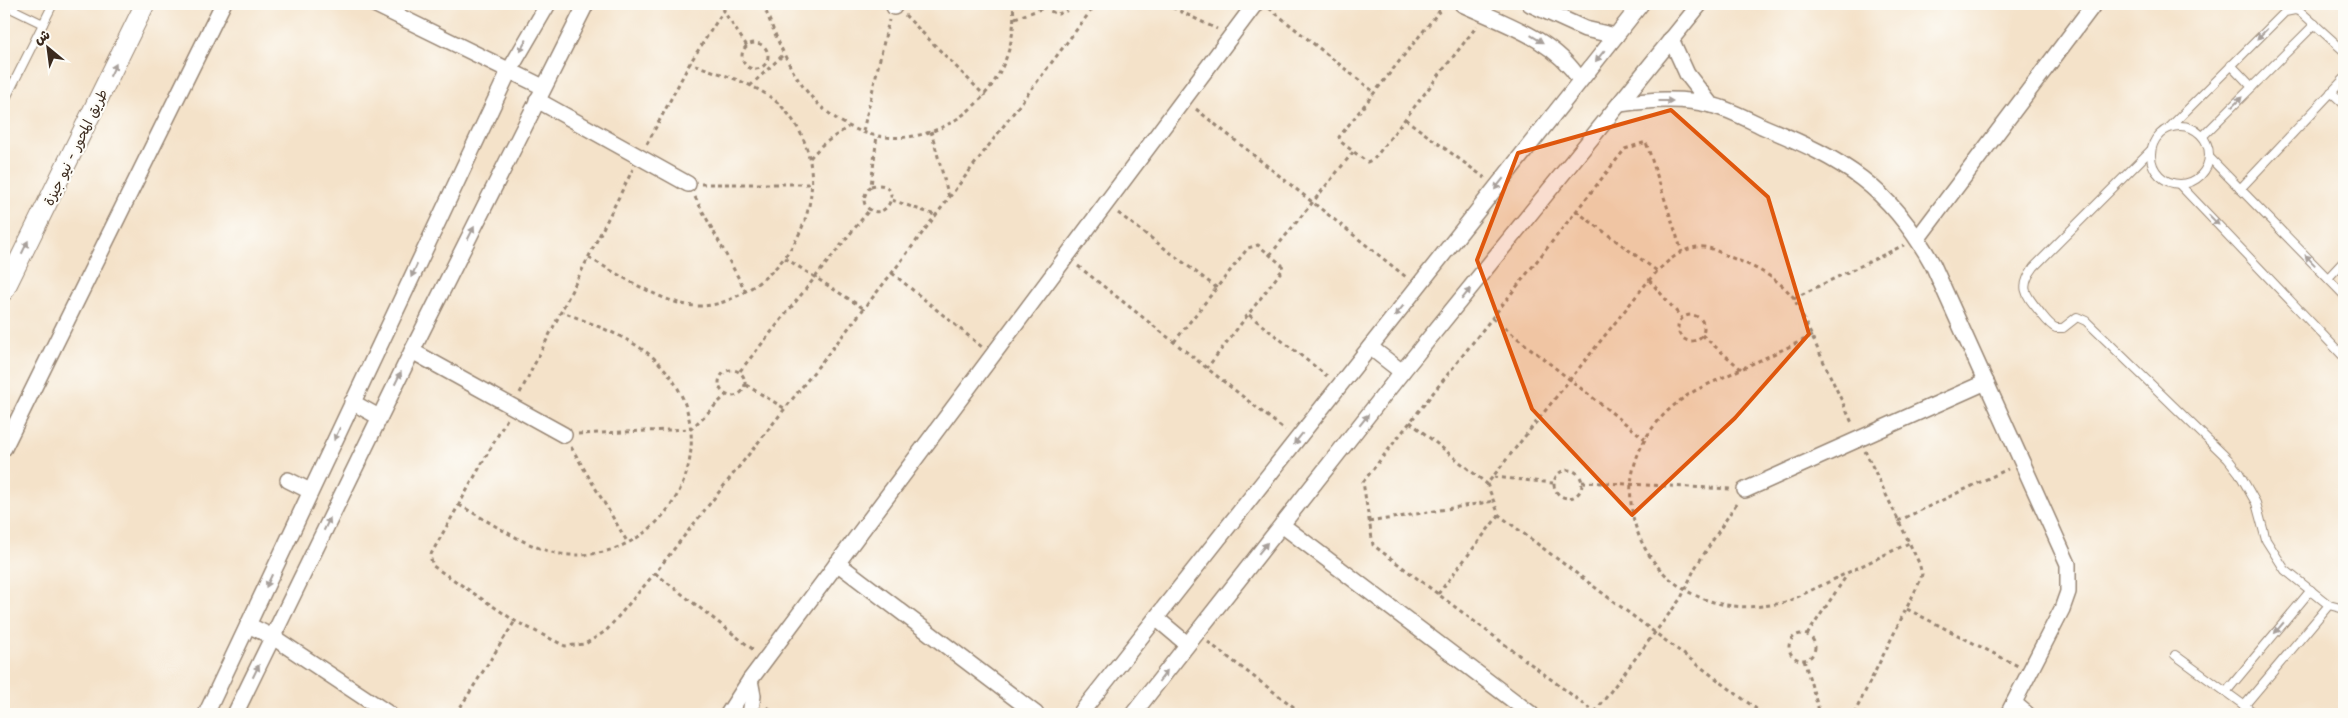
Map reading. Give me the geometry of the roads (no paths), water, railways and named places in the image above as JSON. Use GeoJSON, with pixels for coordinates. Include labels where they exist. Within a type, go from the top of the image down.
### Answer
{"type":"FeatureCollection","features":[{"type":"Feature","properties":{"kind":"street","name":"طريق المحور - نيو جيزة"},"geometry":{"type":"LineString","coordinates":[[4,291],[145,4]]}},
{"type":"Feature","properties":{"kind":"street"},"geometry":{"type":"LineString","coordinates":[[4,448],[223,4]]}},
{"type":"Feature","properties":{"kind":"street"},"geometry":{"type":"LineString","coordinates":[[374,4],[509,70],[540,93],[639,157],[688,184]]}},
{"type":"Feature","properties":{"kind":"street"},"geometry":{"type":"LineString","coordinates":[[206,714],[509,70],[548,4]]}},
{"type":"Feature","properties":{"kind":"street"},"geometry":{"type":"LineString","coordinates":[[235,714],[379,417],[586,4]]}},
{"type":"Feature","properties":{"kind":"street"},"geometry":{"type":"LineString","coordinates":[[728,714],[765,659],[1255,4]]}},
{"type":"Feature","properties":{"kind":"street"},"geometry":{"type":"LineString","coordinates":[[1462,4],[1516,27],[1562,57],[1580,80]]}},
{"type":"Feature","properties":{"kind":"street"},"geometry":{"type":"LineString","coordinates":[[1516,27],[1529,4],[1585,29],[1616,36]]}},
{"type":"Feature","properties":{"kind":"street"},"geometry":{"type":"LineString","coordinates":[[1080,714],[1641,4]]}},
{"type":"Feature","properties":{"kind":"street"},"geometry":{"type":"LineString","coordinates":[[1133,714],[1402,372],[1700,4]]}},
{"type":"Feature","properties":{"kind":"street"},"geometry":{"type":"LineString","coordinates":[[1918,238],[2094,4]]}},
{"type":"Feature","properties":{"kind":"street"},"geometry":{"type":"LineString","coordinates":[[1671,38],[1687,74],[1711,105]]}},
{"type":"Feature","properties":{"kind":"street"},"geometry":{"type":"LineString","coordinates":[[1620,104],[1666,100],[1711,105],[1834,158],[1876,190],[1898,212],[1918,238],[1933,265],[2068,564],[2069,579],[2062,609],[2011,709],[2026,714]]}},
{"type":"Feature","properties":{"kind":"street"},"geometry":{"type":"LineString","coordinates":[[1370,347],[1402,372]]}},
{"type":"Feature","properties":{"kind":"street"},"geometry":{"type":"LineString","coordinates":[[412,351],[564,435]]}},
{"type":"Feature","properties":{"kind":"street"},"geometry":{"type":"LineString","coordinates":[[1745,490],[1986,382]]}},
{"type":"Feature","properties":{"kind":"street"},"geometry":{"type":"LineString","coordinates":[[352,402],[379,417]]}},
{"type":"Feature","properties":{"kind":"street"},"geometry":{"type":"LineString","coordinates":[[288,480],[310,491]]}},
{"type":"Feature","properties":{"kind":"street"},"geometry":{"type":"LineString","coordinates":[[1282,525],[1531,714]]}},
{"type":"Feature","properties":{"kind":"street"},"geometry":{"type":"LineString","coordinates":[[837,563],[1036,714]]}},
{"type":"Feature","properties":{"kind":"street"},"geometry":{"type":"LineString","coordinates":[[1156,618],[1191,639]]}},
{"type":"Feature","properties":{"kind":"street"},"geometry":{"type":"LineString","coordinates":[[248,625],[273,637],[389,714]]}},
{"type":"Feature","properties":{"kind":"street"},"geometry":{"type":"LineString","coordinates":[[750,680],[753,696],[750,714]]}},
{"type":"Feature","properties":{"kind":"lane"},"geometry":{"type":"LineString","coordinates":[[4,102],[53,4]]}},
{"type":"Feature","properties":{"kind":"lane"},"geometry":{"type":"LineString","coordinates":[[4,5],[43,24]]}},
{"type":"Feature","properties":{"kind":"lane"},"geometry":{"type":"LineString","coordinates":[[2344,51],[2301,12],[2295,10],[2285,12],[2169,128],[2157,137],[2151,150],[2034,267],[2028,275],[2025,285],[2026,296],[2056,328],[2062,328],[2077,317],[2086,321],[2217,448],[2239,473],[2256,503],[2266,540],[2277,560],[2328,605],[2344,609]]}},
{"type":"Feature","properties":{"kind":"lane"},"geometry":{"type":"LineString","coordinates":[[2202,136],[2314,24]]}},
{"type":"Feature","properties":{"kind":"lane"},"geometry":{"type":"LineString","coordinates":[[2231,65],[2252,87]]}},
{"type":"Feature","properties":{"kind":"lane"},"geometry":{"type":"LineString","coordinates":[[2240,188],[2344,79]]}},
{"type":"Feature","properties":{"kind":"lane"},"geometry":{"type":"LineString","coordinates":[[2331,92],[2344,104]]}},
{"type":"Feature","properties":{"kind":"lane"},"geometry":{"type":"LineString","coordinates":[[2151,150],[2152,165],[2166,182],[2180,185],[2197,180],[2203,173],[2209,157],[2209,149],[2202,136],[2183,126],[2169,128]]}},
{"type":"Feature","properties":{"kind":"lane"},"geometry":{"type":"LineString","coordinates":[[2209,157],[2344,294]]}},
{"type":"Feature","properties":{"kind":"lane"},"geometry":{"type":"LineString","coordinates":[[2180,185],[2344,357]]}},
{"type":"Feature","properties":{"kind":"lane"},"geometry":{"type":"LineString","coordinates":[[2328,278],[2344,261]]}},
{"type":"Feature","properties":{"kind":"lane"},"geometry":{"type":"LineString","coordinates":[[2226,692],[2311,590]]}},
{"type":"Feature","properties":{"kind":"lane"},"geometry":{"type":"LineString","coordinates":[[2244,706],[2328,605]]}},
{"type":"Feature","properties":{"kind":"lane"},"geometry":{"type":"LineString","coordinates":[[2175,655],[2256,714]]}}]}
